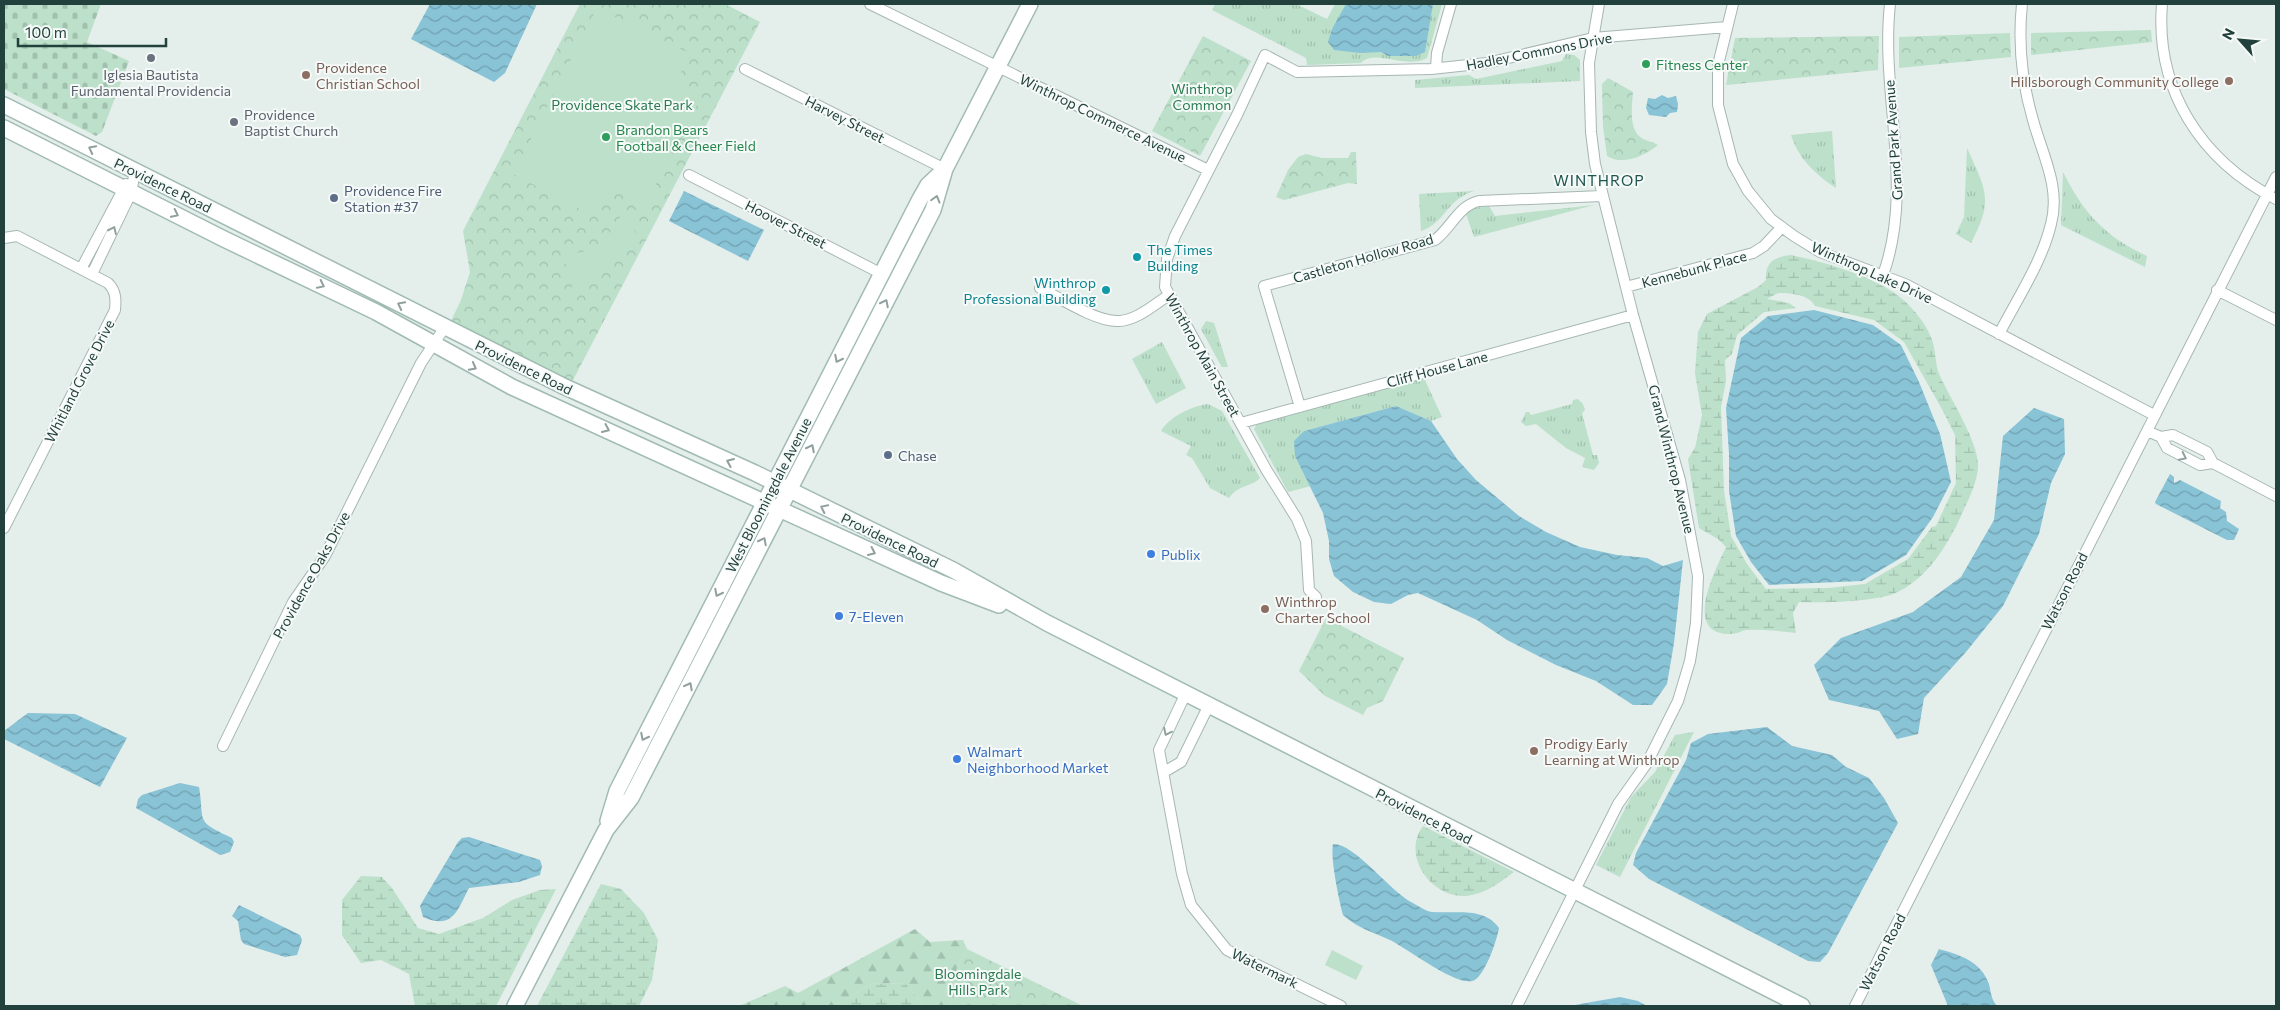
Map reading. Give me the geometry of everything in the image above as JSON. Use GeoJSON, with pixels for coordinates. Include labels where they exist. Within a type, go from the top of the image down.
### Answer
{"type":"FeatureCollection","features":[{"type":"Feature","properties":{"kind":"main road","name":"West Bloomingdale Avenue"},"geometry":{"type":"LineString","coordinates":[[515,1006],[606,830],[631,798],[780,509],[933,210],[944,169],[1030,4]]}},
{"type":"Feature","properties":{"kind":"main road","name":"Providence Road"},"geometry":{"type":"LineString","coordinates":[[4,105],[444,327],[618,412],[775,483],[953,570],[1047,624],[1573,892],[1802,1006]]}},
{"type":"Feature","properties":{"kind":"main road","name":"Providence Road"},"geometry":{"type":"LineString","coordinates":[[4,128],[127,191],[376,312],[519,390],[652,449],[764,503],[941,584],[1047,624]]}},
{"type":"Feature","properties":{"kind":"main road","name":"West Bloomingdale Avenue"},"geometry":{"type":"LineString","coordinates":[[606,830],[617,791],[764,503],[928,184],[944,169]]}},
{"type":"Feature","properties":{"kind":"main road"},"geometry":{"type":"LineString","coordinates":[[900,274],[896,269],[897,262],[920,216],[920,199]]}},
{"type":"Feature","properties":{"kind":"street","name":"Winthrop Commerce Avenue"},"geometry":{"type":"LineString","coordinates":[[870,4],[1208,170]]}},
{"type":"Feature","properties":{"kind":"street"},"geometry":{"type":"LineString","coordinates":[[1436,68],[1437,53],[1450,4]]}},
{"type":"Feature","properties":{"kind":"street","name":"Grand Winthrop Avenue"},"geometry":{"type":"LineString","coordinates":[[1516,1006],[1618,804],[1647,763],[1678,701],[1690,661],[1696,623],[1698,576],[1680,480],[1633,315],[1602,196],[1591,132],[1589,63],[1599,4]]}},
{"type":"Feature","properties":{"kind":"street","name":"Winthrop Lake Drive"},"geometry":{"type":"LineString","coordinates":[[1733,4],[1718,65],[1718,105],[1733,164],[1748,191],[1771,219],[1820,252],[1905,284],[2154,415]]}},
{"type":"Feature","properties":{"kind":"street","name":"Grand Park Avenue"},"geometry":{"type":"LineString","coordinates":[[1883,275],[1897,214],[1898,175],[1888,66],[1890,4]]}},
{"type":"Feature","properties":{"kind":"street"},"geometry":{"type":"LineString","coordinates":[[1999,334],[2038,259],[2052,223],[2053,195],[2051,176],[2033,120],[2021,65],[2022,4]]}},
{"type":"Feature","properties":{"kind":"street"},"geometry":{"type":"LineString","coordinates":[[2162,4],[2162,36],[2166,66],[2182,110],[2214,154],[2232,172],[2272,196]]}},
{"type":"Feature","properties":{"kind":"street","name":"Hadley Commons Drive"},"geometry":{"type":"LineString","coordinates":[[1265,55],[1297,72],[1436,68],[1487,63],[1593,38],[1727,27]]}},
{"type":"Feature","properties":{"kind":"street","name":"Winthrop Main Street"},"geometry":{"type":"LineString","coordinates":[[1265,55],[1177,232],[1167,260],[1165,288],[1302,529],[1307,551],[1309,590],[1316,597]]}},
{"type":"Feature","properties":{"kind":"street","name":"Harvey Street"},"geometry":{"type":"LineString","coordinates":[[745,69],[944,169]]}},
{"type":"Feature","properties":{"kind":"street"},"geometry":{"type":"LineString","coordinates":[[92,274],[135,171]]}},
{"type":"Feature","properties":{"kind":"street","name":"Hoover Street"},"geometry":{"type":"LineString","coordinates":[[689,175],[882,274]]}},
{"type":"Feature","properties":{"kind":"street","name":"Watson Road"},"geometry":{"type":"LineString","coordinates":[[1855,1006],[2217,290],[2272,196],[2276,177]]}},
{"type":"Feature","properties":{"kind":"street"},"geometry":{"type":"LineString","coordinates":[[81,269],[127,191]]}},
{"type":"Feature","properties":{"kind":"street","name":"Castleton Hollow Road"},"geometry":{"type":"LineString","coordinates":[[1300,407],[1264,286],[1435,240],[1445,232],[1462,208],[1479,201],[1602,196]]}},
{"type":"Feature","properties":{"kind":"street","name":"Kennebunk Place"},"geometry":{"type":"LineString","coordinates":[[1626,287],[1753,253],[1764,246],[1782,227]]}},
{"type":"Feature","properties":{"kind":"street","name":"Whitland Grove Drive"},"geometry":{"type":"LineString","coordinates":[[4,238],[18,236],[92,274],[113,288],[116,301],[115,310],[4,528]]}},
{"type":"Feature","properties":{"kind":"street"},"geometry":{"type":"LineString","coordinates":[[1040,288],[1101,318],[1118,322],[1134,317],[1169,295]]}},
{"type":"Feature","properties":{"kind":"street"},"geometry":{"type":"LineString","coordinates":[[2217,290],[2276,320]]}},
{"type":"Feature","properties":{"kind":"street","name":"Cliff House Lane"},"geometry":{"type":"LineString","coordinates":[[1241,423],[1633,315]]}},
{"type":"Feature","properties":{"kind":"street","name":"Providence Oaks Drive"},"geometry":{"type":"LineString","coordinates":[[223,746],[293,602],[325,556],[422,363],[444,327]]}},
{"type":"Feature","properties":{"kind":"street"},"geometry":{"type":"LineString","coordinates":[[2147,431],[2161,436],[2173,435],[2207,452],[2213,463],[2276,496]]}},
{"type":"Feature","properties":{"kind":"street"},"geometry":{"type":"LineString","coordinates":[[2161,436],[2166,448],[2200,465],[2213,463]]}},
{"type":"Feature","properties":{"kind":"street","name":"Watermark"},"geometry":{"type":"LineString","coordinates":[[1186,694],[1159,750],[1182,874],[1191,905],[1203,923],[1227,950],[1341,1006]]}},
{"type":"Feature","properties":{"kind":"street"},"geometry":{"type":"LineString","coordinates":[[1164,772],[1181,762],[1209,705]]}},
{"type":"Feature","properties":{"kind":"green space"},"geometry":{"type":"Polygon","coordinates":[[[4,4],[101,4],[87,42],[129,61],[102,132],[96,136],[4,89],[4,4]]]}},
{"type":"Feature","properties":{"kind":"green space","name":"Providence Skate Park"},"geometry":{"type":"Polygon","coordinates":[[[580,4],[725,4],[760,22],[572,382],[450,323],[461,300],[470,272],[463,231],[580,4]]]}},
{"type":"Feature","properties":{"kind":"green space"},"geometry":{"type":"Polygon","coordinates":[[[1215,4],[1296,4],[1327,19],[1335,4],[1442,4],[1427,58],[1409,62],[1374,58],[1367,59],[1361,63],[1307,65],[1306,58],[1212,10],[1215,4]]]}},
{"type":"Feature","properties":{"kind":"green space","name":"Brandon Bears Football & Cheer Field"},"geometry":{"type":"Polygon","coordinates":[[[597,8],[691,54],[673,87],[699,101],[646,203],[619,189],[588,213],[513,174],[597,8]]]}},
{"type":"Feature","properties":{"kind":"green space"},"geometry":{"type":"Polygon","coordinates":[[[2151,30],[2152,42],[2031,55],[2031,33],[2151,30]]]}},
{"type":"Feature","properties":{"kind":"green space"},"geometry":{"type":"Polygon","coordinates":[[[2010,33],[2011,57],[1899,68],[1899,37],[2010,33]]]}},
{"type":"Feature","properties":{"kind":"green space","name":"Winthrop Common"},"geometry":{"type":"Polygon","coordinates":[[[1203,36],[1251,61],[1200,156],[1152,131],[1203,36]]]}},
{"type":"Feature","properties":{"kind":"green space"},"geometry":{"type":"Polygon","coordinates":[[[1879,36],[1878,70],[1726,85],[1735,38],[1879,36]]]}},
{"type":"Feature","properties":{"kind":"green space"},"geometry":{"type":"Polygon","coordinates":[[[1566,54],[1574,55],[1580,60],[1580,81],[1415,88],[1415,80],[1469,75],[1476,79],[1562,61],[1566,54]]]}},
{"type":"Feature","properties":{"kind":"green space"},"geometry":{"type":"Polygon","coordinates":[[[1608,78],[1633,92],[1632,115],[1636,132],[1641,138],[1658,145],[1640,156],[1620,160],[1607,156],[1603,126],[1602,84],[1608,78]]]}},
{"type":"Feature","properties":{"kind":"green space"},"geometry":{"type":"Polygon","coordinates":[[[1832,131],[1836,188],[1803,158],[1791,135],[1832,131]]]}},
{"type":"Feature","properties":{"kind":"green space"},"geometry":{"type":"Polygon","coordinates":[[[1967,148],[1983,185],[1985,195],[1983,216],[1971,243],[1956,234],[1964,217],[1967,148]]]}},
{"type":"Feature","properties":{"kind":"green space"},"geometry":{"type":"Polygon","coordinates":[[[1351,152],[1356,152],[1357,184],[1348,183],[1284,200],[1276,197],[1288,170],[1298,157],[1306,154],[1322,158],[1348,158],[1351,152]]]}},
{"type":"Feature","properties":{"kind":"green space"},"geometry":{"type":"Polygon","coordinates":[[[2063,172],[2087,211],[2107,232],[2132,249],[2147,256],[2145,267],[2061,225],[2063,172]]]}},
{"type":"Feature","properties":{"kind":"green space"},"geometry":{"type":"Polygon","coordinates":[[[1474,191],[1457,200],[1436,222],[1421,231],[1419,194],[1474,191]]]}},
{"type":"Feature","properties":{"kind":"green space"},"geometry":{"type":"Polygon","coordinates":[[[1594,205],[1474,237],[1466,214],[1474,208],[1489,206],[1495,216],[1594,205]]]}},
{"type":"Feature","properties":{"kind":"green space"},"geometry":{"type":"Polygon","coordinates":[[[633,209],[637,211],[640,217],[635,227],[634,239],[616,262],[607,261],[590,274],[587,285],[578,297],[570,291],[572,278],[564,255],[587,251],[599,246],[618,219],[627,211],[633,209]]]}},
{"type":"Feature","properties":{"kind":"green space"},"geometry":{"type":"Polygon","coordinates":[[[1791,255],[1818,261],[1860,275],[1897,295],[1913,310],[1931,336],[1940,376],[1974,445],[1978,472],[1972,492],[1949,539],[1934,561],[1916,581],[1893,594],[1872,599],[1799,602],[1793,613],[1796,633],[1746,630],[1731,634],[1716,631],[1708,624],[1705,613],[1710,584],[1726,547],[1718,539],[1699,528],[1688,459],[1695,448],[1702,415],[1695,373],[1698,332],[1707,314],[1758,287],[1766,280],[1769,265],[1775,259],[1791,255]],[[1778,293],[1767,299],[1789,303],[1796,308],[1764,312],[1737,335],[1732,354],[1725,360],[1726,381],[1721,407],[1724,491],[1731,536],[1747,564],[1766,589],[1828,588],[1865,584],[1908,559],[1932,527],[1936,526],[1956,483],[1955,435],[1904,342],[1874,320],[1815,306],[1804,297],[1778,293]]]}},
{"type":"Feature","properties":{"kind":"green space"},"geometry":{"type":"Polygon","coordinates":[[[1206,321],[1214,323],[1228,367],[1222,367],[1201,329],[1206,321]]]}},
{"type":"Feature","properties":{"kind":"green space"},"geometry":{"type":"Polygon","coordinates":[[[1162,342],[1186,388],[1156,404],[1132,359],[1162,342]]]}},
{"type":"Feature","properties":{"kind":"green space"},"geometry":{"type":"Polygon","coordinates":[[[1424,378],[1442,417],[1431,421],[1396,406],[1304,431],[1295,456],[1311,486],[1288,492],[1254,429],[1257,424],[1424,378]]]}},
{"type":"Feature","properties":{"kind":"green space"},"geometry":{"type":"Polygon","coordinates":[[[1578,399],[1583,404],[1585,410],[1582,413],[1593,455],[1597,455],[1599,463],[1594,470],[1582,467],[1585,458],[1566,448],[1536,424],[1526,426],[1521,422],[1526,412],[1529,412],[1531,415],[1572,404],[1573,400],[1578,399]]]}},
{"type":"Feature","properties":{"kind":"green space"},"geometry":{"type":"Polygon","coordinates":[[[1208,404],[1222,411],[1260,478],[1237,490],[1229,498],[1210,488],[1192,458],[1186,455],[1191,446],[1161,431],[1175,417],[1195,407],[1208,404]]]}},
{"type":"Feature","properties":{"kind":"green space"},"geometry":{"type":"Polygon","coordinates":[[[1326,618],[1404,658],[1383,701],[1367,708],[1363,715],[1325,696],[1299,671],[1326,618]]]}},
{"type":"Feature","properties":{"kind":"green space"},"geometry":{"type":"Polygon","coordinates":[[[1694,732],[1620,877],[1596,865],[1631,797],[1655,772],[1675,735],[1694,732]]]}},
{"type":"Feature","properties":{"kind":"green space"},"geometry":{"type":"Polygon","coordinates":[[[1423,826],[1514,872],[1491,887],[1473,895],[1453,895],[1441,890],[1431,883],[1423,873],[1418,862],[1417,838],[1423,826]]]}},
{"type":"Feature","properties":{"kind":"green space"},"geometry":{"type":"Polygon","coordinates":[[[361,876],[382,877],[392,888],[418,928],[439,934],[483,918],[512,900],[540,890],[556,889],[496,1006],[415,1006],[409,974],[381,960],[361,963],[342,935],[342,900],[361,876]]]}},
{"type":"Feature","properties":{"kind":"green space"},"geometry":{"type":"Polygon","coordinates":[[[601,884],[621,889],[644,913],[658,940],[652,980],[639,1006],[537,1006],[601,884]]]}},
{"type":"Feature","properties":{"kind":"green space"},"geometry":{"type":"Polygon","coordinates":[[[915,929],[930,942],[963,940],[967,949],[944,994],[953,1006],[924,1006],[905,983],[871,984],[834,1006],[739,1006],[785,986],[798,993],[915,929]]]}},
{"type":"Feature","properties":{"kind":"green space","name":"Bloomingdale Hills Park"},"geometry":{"type":"Polygon","coordinates":[[[967,949],[1083,1006],[953,1006],[944,994],[967,949]]]}},
{"type":"Feature","properties":{"kind":"green space"},"geometry":{"type":"Polygon","coordinates":[[[1332,950],[1363,966],[1356,980],[1325,965],[1332,950]]]}},
{"type":"Feature","properties":{"kind":"green space"},"geometry":{"type":"Polygon","coordinates":[[[905,983],[924,1006],[834,1006],[871,984],[905,983]]]}},
{"type":"Feature","properties":{"kind":"water"},"geometry":{"type":"Polygon","coordinates":[[[430,4],[537,4],[505,73],[494,82],[411,39],[430,4]]]}},
{"type":"Feature","properties":{"kind":"water"},"geometry":{"type":"Polygon","coordinates":[[[1346,4],[1433,4],[1425,52],[1416,56],[1388,56],[1381,52],[1360,53],[1334,50],[1328,42],[1332,29],[1346,4]]]}},
{"type":"Feature","properties":{"kind":"water"},"geometry":{"type":"Polygon","coordinates":[[[1662,95],[1668,98],[1676,96],[1677,112],[1670,113],[1666,117],[1649,115],[1646,108],[1648,98],[1655,99],[1662,95]]]}},
{"type":"Feature","properties":{"kind":"water"},"geometry":{"type":"Polygon","coordinates":[[[684,191],[764,230],[748,261],[669,221],[684,191]]]}},
{"type":"Feature","properties":{"kind":"water"},"geometry":{"type":"Polygon","coordinates":[[[1814,310],[1873,325],[1901,345],[1919,382],[1940,434],[1951,482],[1933,517],[1906,555],[1862,581],[1769,585],[1751,562],[1736,536],[1729,491],[1726,408],[1741,338],[1768,316],[1814,310]]]}},
{"type":"Feature","properties":{"kind":"water"},"geometry":{"type":"Polygon","coordinates":[[[1396,406],[1431,421],[1457,459],[1476,480],[1519,516],[1546,532],[1580,547],[1617,555],[1647,558],[1663,566],[1683,560],[1674,643],[1667,684],[1652,705],[1633,705],[1596,681],[1556,665],[1507,640],[1477,620],[1418,593],[1408,595],[1391,604],[1374,602],[1353,592],[1334,576],[1329,559],[1329,541],[1323,513],[1295,456],[1294,441],[1304,431],[1396,406]]]}},
{"type":"Feature","properties":{"kind":"water"},"geometry":{"type":"Polygon","coordinates":[[[2034,408],[2064,419],[2065,454],[2051,483],[2039,534],[2003,606],[1966,652],[1924,698],[1918,734],[1897,739],[1879,711],[1829,700],[1814,665],[1841,638],[1913,612],[1961,577],[1994,520],[2003,436],[2034,408]]]}},
{"type":"Feature","properties":{"kind":"water"},"geometry":{"type":"Polygon","coordinates":[[[2170,474],[2174,477],[2174,483],[2180,480],[2221,501],[2220,508],[2226,512],[2227,521],[2239,529],[2234,540],[2227,540],[2156,504],[2155,502],[2170,474]]]}},
{"type":"Feature","properties":{"kind":"water"},"geometry":{"type":"Polygon","coordinates":[[[28,713],[75,714],[127,738],[100,787],[4,739],[4,731],[28,713]]]}},
{"type":"Feature","properties":{"kind":"water"},"geometry":{"type":"Polygon","coordinates":[[[1767,727],[1792,746],[1832,755],[1846,767],[1869,778],[1884,798],[1898,823],[1828,953],[1820,962],[1808,961],[1649,879],[1633,865],[1636,853],[1686,760],[1691,743],[1708,734],[1767,727]]]}},
{"type":"Feature","properties":{"kind":"water"},"geometry":{"type":"Polygon","coordinates":[[[180,783],[199,787],[203,819],[212,828],[232,838],[234,842],[230,852],[220,855],[136,808],[138,799],[142,795],[180,783]]]}},
{"type":"Feature","properties":{"kind":"water"},"geometry":{"type":"Polygon","coordinates":[[[469,837],[540,860],[542,866],[540,875],[519,882],[469,888],[457,911],[448,920],[441,921],[423,917],[420,906],[424,899],[458,842],[462,838],[469,837]]]}},
{"type":"Feature","properties":{"kind":"water"},"geometry":{"type":"Polygon","coordinates":[[[1333,844],[1351,851],[1402,896],[1424,909],[1432,912],[1468,912],[1485,916],[1493,921],[1499,928],[1498,934],[1493,950],[1477,979],[1464,981],[1454,978],[1390,940],[1360,927],[1343,915],[1334,868],[1333,844]]]}},
{"type":"Feature","properties":{"kind":"water"},"geometry":{"type":"Polygon","coordinates":[[[239,905],[300,935],[302,940],[297,955],[285,957],[244,944],[241,940],[238,921],[232,916],[239,905]]]}},
{"type":"Feature","properties":{"kind":"water"},"geometry":{"type":"Polygon","coordinates":[[[1939,949],[1955,954],[1975,964],[1985,976],[1992,998],[1997,1006],[1948,1006],[1931,965],[1939,949]]]}},
{"type":"Feature","properties":{"kind":"water"},"geometry":{"type":"Polygon","coordinates":[[[1620,997],[1638,1001],[1647,1006],[1569,1006],[1620,997]]]}},
{"type":"Feature","properties":{"kind":"place","name":"Iglesia Bautista Fundamental Providencia"},"geometry":{"type":"Point","coordinates":[151,58]}},
{"type":"Feature","properties":{"kind":"place","name":"Fitness Center"},"geometry":{"type":"Point","coordinates":[1646,64]}},
{"type":"Feature","properties":{"kind":"place","name":"Providence Christian School"},"geometry":{"type":"Point","coordinates":[306,75]}},
{"type":"Feature","properties":{"kind":"place","name":"Hillsborough Community College"},"geometry":{"type":"Point","coordinates":[2229,81]}},
{"type":"Feature","properties":{"kind":"place","name":"Providence Baptist Church"},"geometry":{"type":"Point","coordinates":[234,122]}},
{"type":"Feature","properties":{"kind":"place","name":"Brandon Bears Football & Cheer Field"},"geometry":{"type":"Point","coordinates":[606,137]}},
{"type":"Feature","properties":{"kind":"place","name":"Providence Fire Station #37"},"geometry":{"type":"Point","coordinates":[334,198]}},
{"type":"Feature","properties":{"kind":"place","name":"The Times Building"},"geometry":{"type":"Point","coordinates":[1137,257]}},
{"type":"Feature","properties":{"kind":"place","name":"Winthrop Professional Building"},"geometry":{"type":"Point","coordinates":[1106,290]}},
{"type":"Feature","properties":{"kind":"place","name":"Chase"},"geometry":{"type":"Point","coordinates":[888,455]}},
{"type":"Feature","properties":{"kind":"place","name":"Publix"},"geometry":{"type":"Point","coordinates":[1151,554]}},
{"type":"Feature","properties":{"kind":"place","name":"Winthrop Charter School"},"geometry":{"type":"Point","coordinates":[1265,609]}},
{"type":"Feature","properties":{"kind":"place","name":"7-Eleven"},"geometry":{"type":"Point","coordinates":[839,616]}},
{"type":"Feature","properties":{"kind":"place","name":"Prodigy Early Learning at Winthrop"},"geometry":{"type":"Point","coordinates":[1534,751]}},
{"type":"Feature","properties":{"kind":"place","name":"Walmart Neighborhood Market"},"geometry":{"type":"Point","coordinates":[957,759]}},
{"type":"Feature","properties":{"kind":"district","name":"WINTHROP"},"geometry":{"type":"Point","coordinates":[1599,180]}}]}
